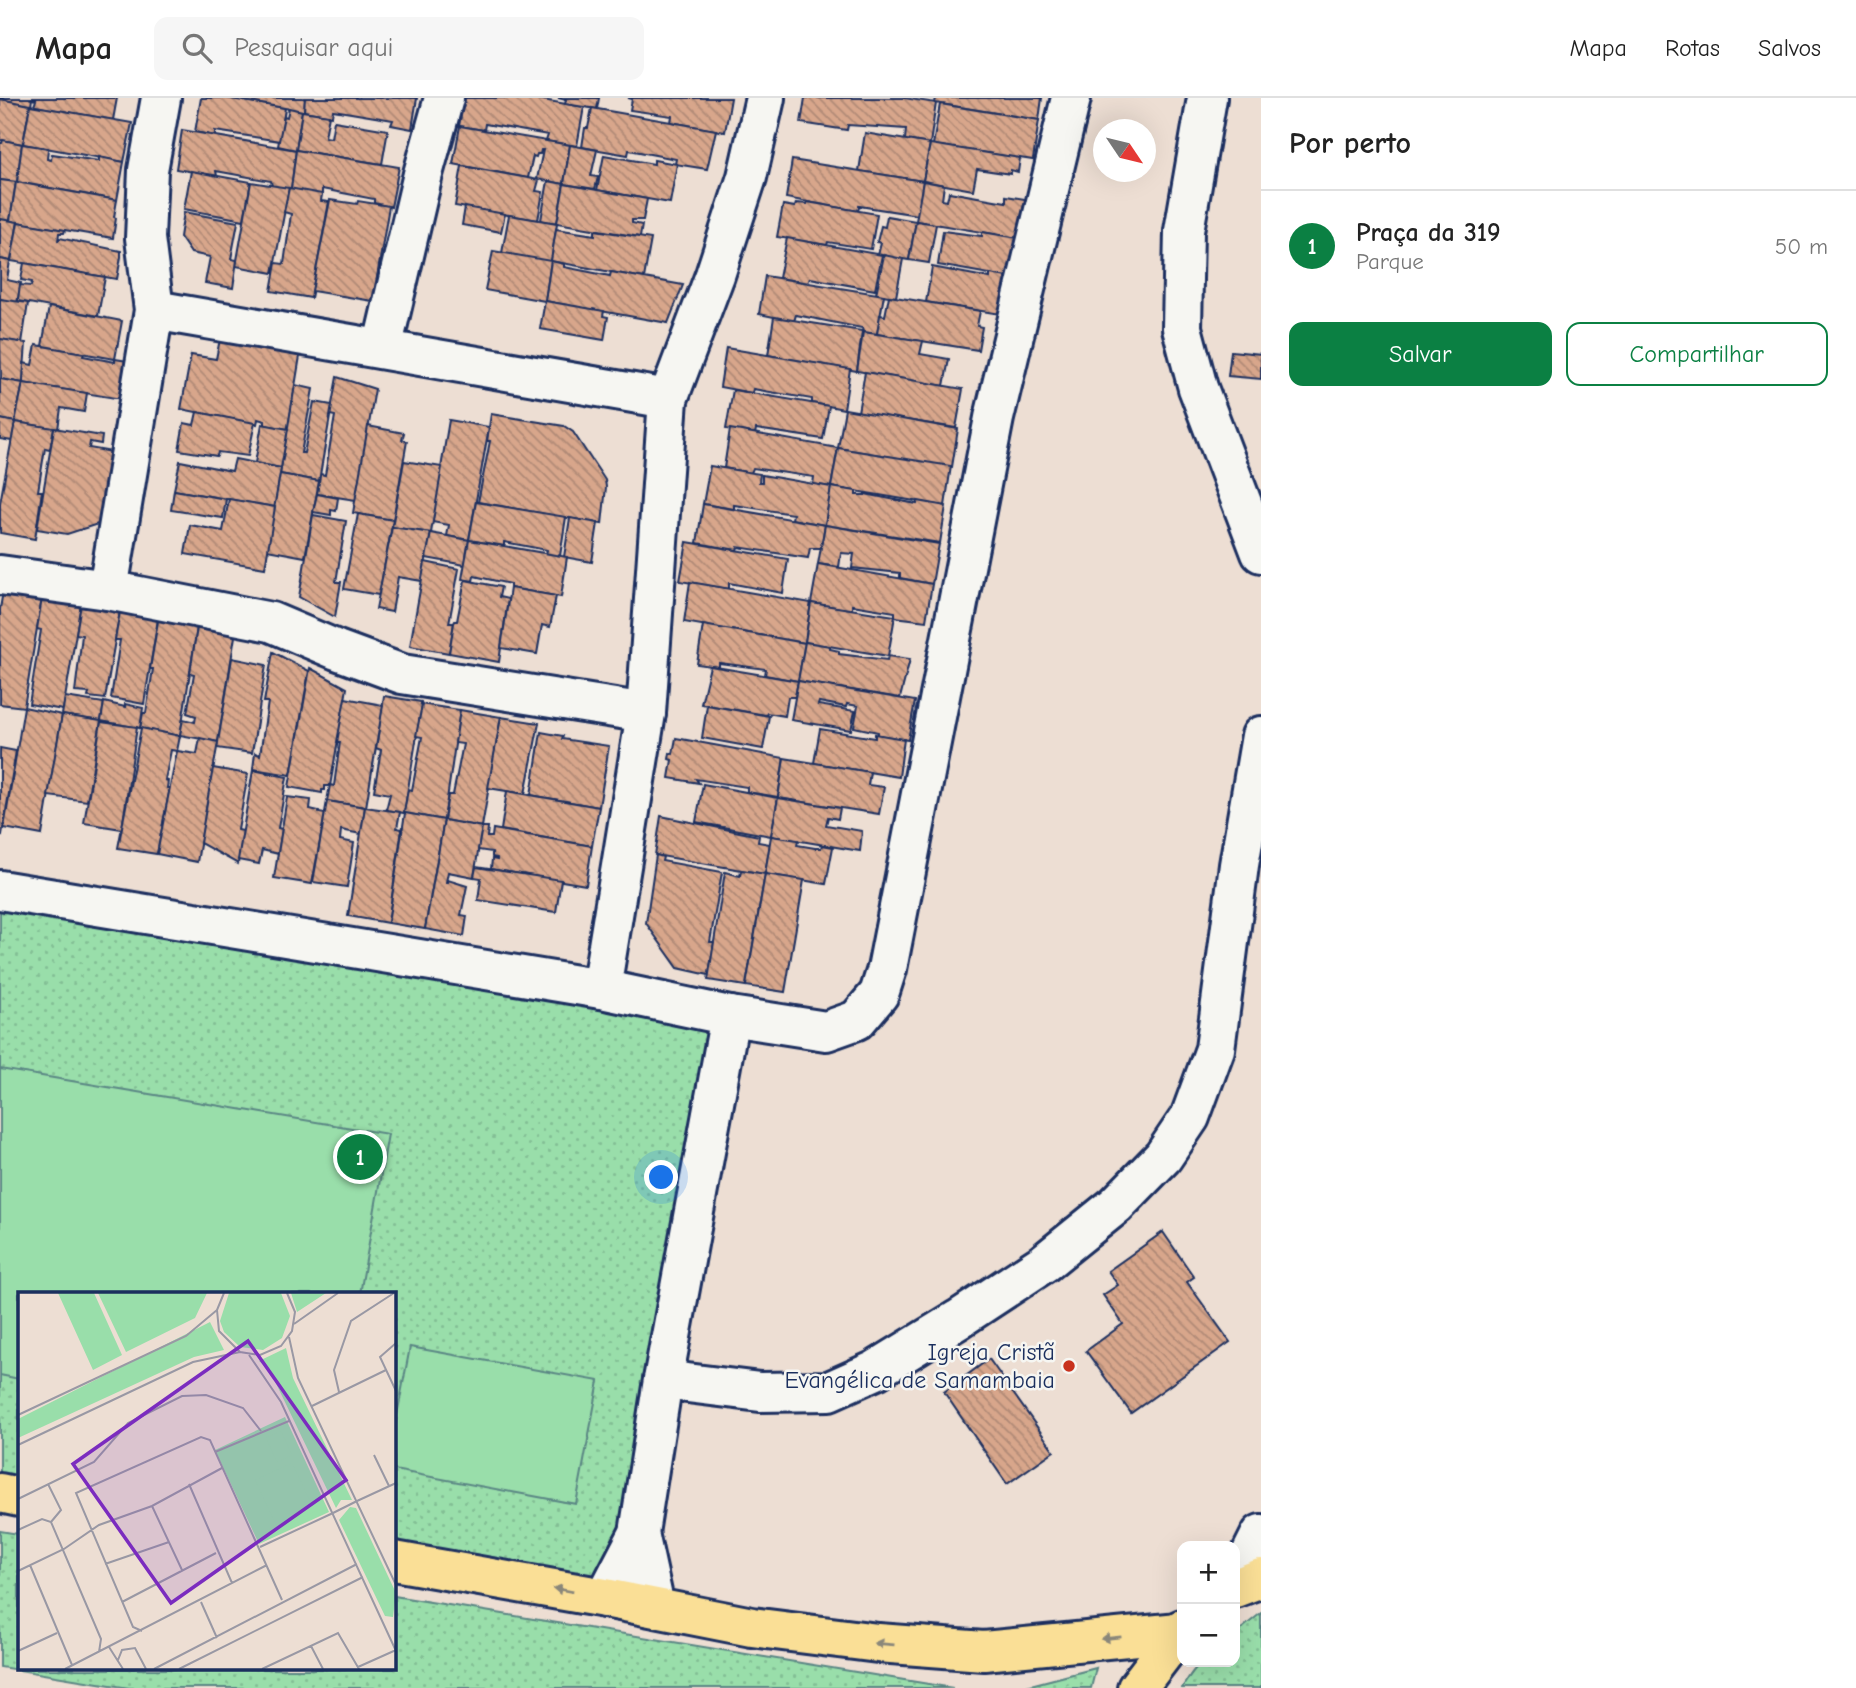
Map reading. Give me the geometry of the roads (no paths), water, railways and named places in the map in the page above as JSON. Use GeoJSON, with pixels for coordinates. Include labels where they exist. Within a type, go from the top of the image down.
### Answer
{"type":"FeatureCollection","features":[{"type":"Feature","properties":{"kind":"main road"},"geometry":{"type":"LineString","coordinates":[[0,1493],[18,1497]]}},
{"type":"Feature","properties":{"kind":"main road"},"geometry":{"type":"LineString","coordinates":[[396,1561],[655,1607],[752,1628],[878,1643],[984,1651],[1177,1630]]}},
{"type":"Feature","properties":{"kind":"main road"},"geometry":{"type":"LineString","coordinates":[[1240,1585],[1261,1578]]}},
{"type":"Feature","properties":{"kind":"main road"},"geometry":{"type":"LineString","coordinates":[[1137,1688],[1177,1635]]}},
{"type":"Feature","properties":{"kind":"street"},"geometry":{"type":"LineString","coordinates":[[108,590],[154,310],[145,238],[148,170],[161,98]]}},
{"type":"Feature","properties":{"kind":"street"},"geometry":{"type":"LineString","coordinates":[[382,349],[423,174],[444,98]]}},
{"type":"Feature","properties":{"kind":"street"},"geometry":{"type":"LineString","coordinates":[[601,989],[646,713],[668,399],[715,275],[747,177],[765,98]]}},
{"type":"Feature","properties":{"kind":"street"},"geometry":{"type":"LineString","coordinates":[[0,890],[601,989],[730,1016],[827,1031],[857,1020],[879,994],[887,969],[994,418],[1071,98]]}},
{"type":"Feature","properties":{"kind":"street"},"geometry":{"type":"LineString","coordinates":[[1207,98],[1184,231],[1182,328],[1198,388],[1261,553]]}},
{"type":"Feature","properties":{"kind":"street"},"geometry":{"type":"LineString","coordinates":[[154,310],[668,399]]}},
{"type":"Feature","properties":{"kind":"street"},"geometry":{"type":"LineString","coordinates":[[0,575],[108,590],[271,622],[402,674],[646,713]]}},
{"type":"Feature","properties":{"kind":"street"},"geometry":{"type":"LineString","coordinates":[[663,1380],[760,1392],[829,1391],[876,1370],[1044,1262],[1116,1205],[1163,1157],[1190,1117],[1215,1049],[1239,865],[1261,736]]}},
{"type":"Feature","properties":{"kind":"street"},"geometry":{"type":"LineString","coordinates":[[605,1598],[639,1533],[663,1380],[730,1016]]}},
{"type":"Feature","properties":{"kind":"street"},"geometry":{"type":"LineString","coordinates":[[639,1533],[655,1607]]}},
{"type":"Feature","properties":{"kind":"street"},"geometry":{"type":"LineString","coordinates":[[1240,1577],[1261,1534]]}},
{"type":"Feature","properties":{"kind":"place","name":"Praça da 319"},"geometry":{"type":"Point","coordinates":[360,1157]}},
{"type":"Feature","properties":{"kind":"place","name":"Igreja Cristã Evangélica de Samambaia"},"geometry":{"type":"Point","coordinates":[1069,1366]}}]}
